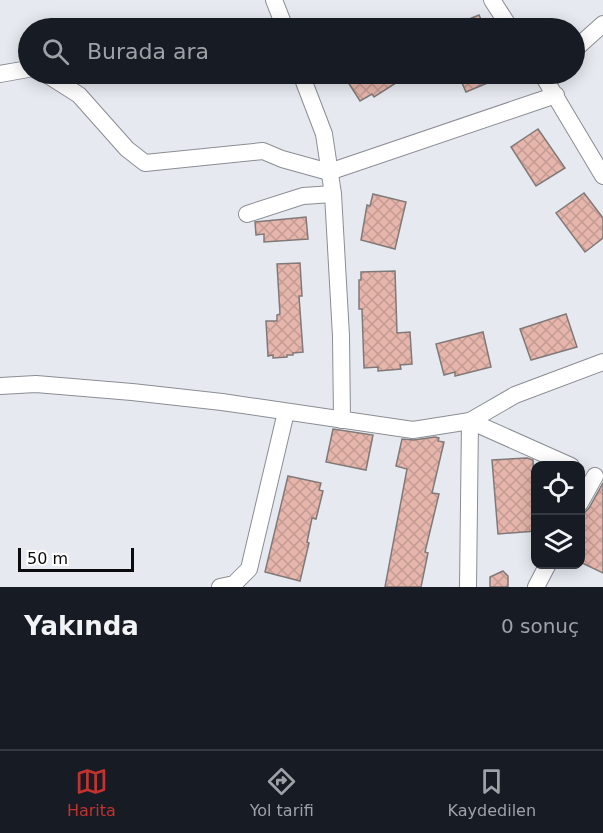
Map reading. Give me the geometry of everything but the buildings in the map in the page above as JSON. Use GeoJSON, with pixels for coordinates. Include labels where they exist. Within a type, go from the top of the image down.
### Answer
{"type":"FeatureCollection","features":[{"type":"Feature","properties":{"kind":"street"},"geometry":{"type":"LineString","coordinates":[[274,0],[281,18]]}},
{"type":"Feature","properties":{"kind":"street"},"geometry":{"type":"LineString","coordinates":[[492,0],[504,18]]}},
{"type":"Feature","properties":{"kind":"street"},"geometry":{"type":"LineString","coordinates":[[585,40],[603,24]]}},
{"type":"Feature","properties":{"kind":"street"},"geometry":{"type":"LineString","coordinates":[[0,74],[18,71]]}},
{"type":"Feature","properties":{"kind":"street"},"geometry":{"type":"LineString","coordinates":[[62,84],[79,95],[127,149],[145,163],[263,151],[282,159],[329,172],[543,84]]}},
{"type":"Feature","properties":{"kind":"street"},"geometry":{"type":"LineString","coordinates":[[305,84],[324,134],[333,194],[342,420]]}},
{"type":"Feature","properties":{"kind":"street"},"geometry":{"type":"LineString","coordinates":[[552,84],[603,176]]}},
{"type":"Feature","properties":{"kind":"street"},"geometry":{"type":"LineString","coordinates":[[247,214],[303,196],[333,194]]}},
{"type":"Feature","properties":{"kind":"street"},"geometry":{"type":"LineString","coordinates":[[0,386],[36,384],[132,392],[222,402],[412,430],[470,421],[515,395],[603,362]]}},
{"type":"Feature","properties":{"kind":"street"},"geometry":{"type":"LineString","coordinates":[[220,587],[234,584],[249,569],[286,412]]}},
{"type":"Feature","properties":{"kind":"street"},"geometry":{"type":"LineString","coordinates":[[470,421],[562,461]]}},
{"type":"Feature","properties":{"kind":"street"},"geometry":{"type":"LineString","coordinates":[[468,587],[470,421]]}},
{"type":"Feature","properties":{"kind":"street"},"geometry":{"type":"LineString","coordinates":[[585,492],[593,475]]}},
{"type":"Feature","properties":{"kind":"street"},"geometry":{"type":"LineString","coordinates":[[536,587],[545,569]]}}]}
